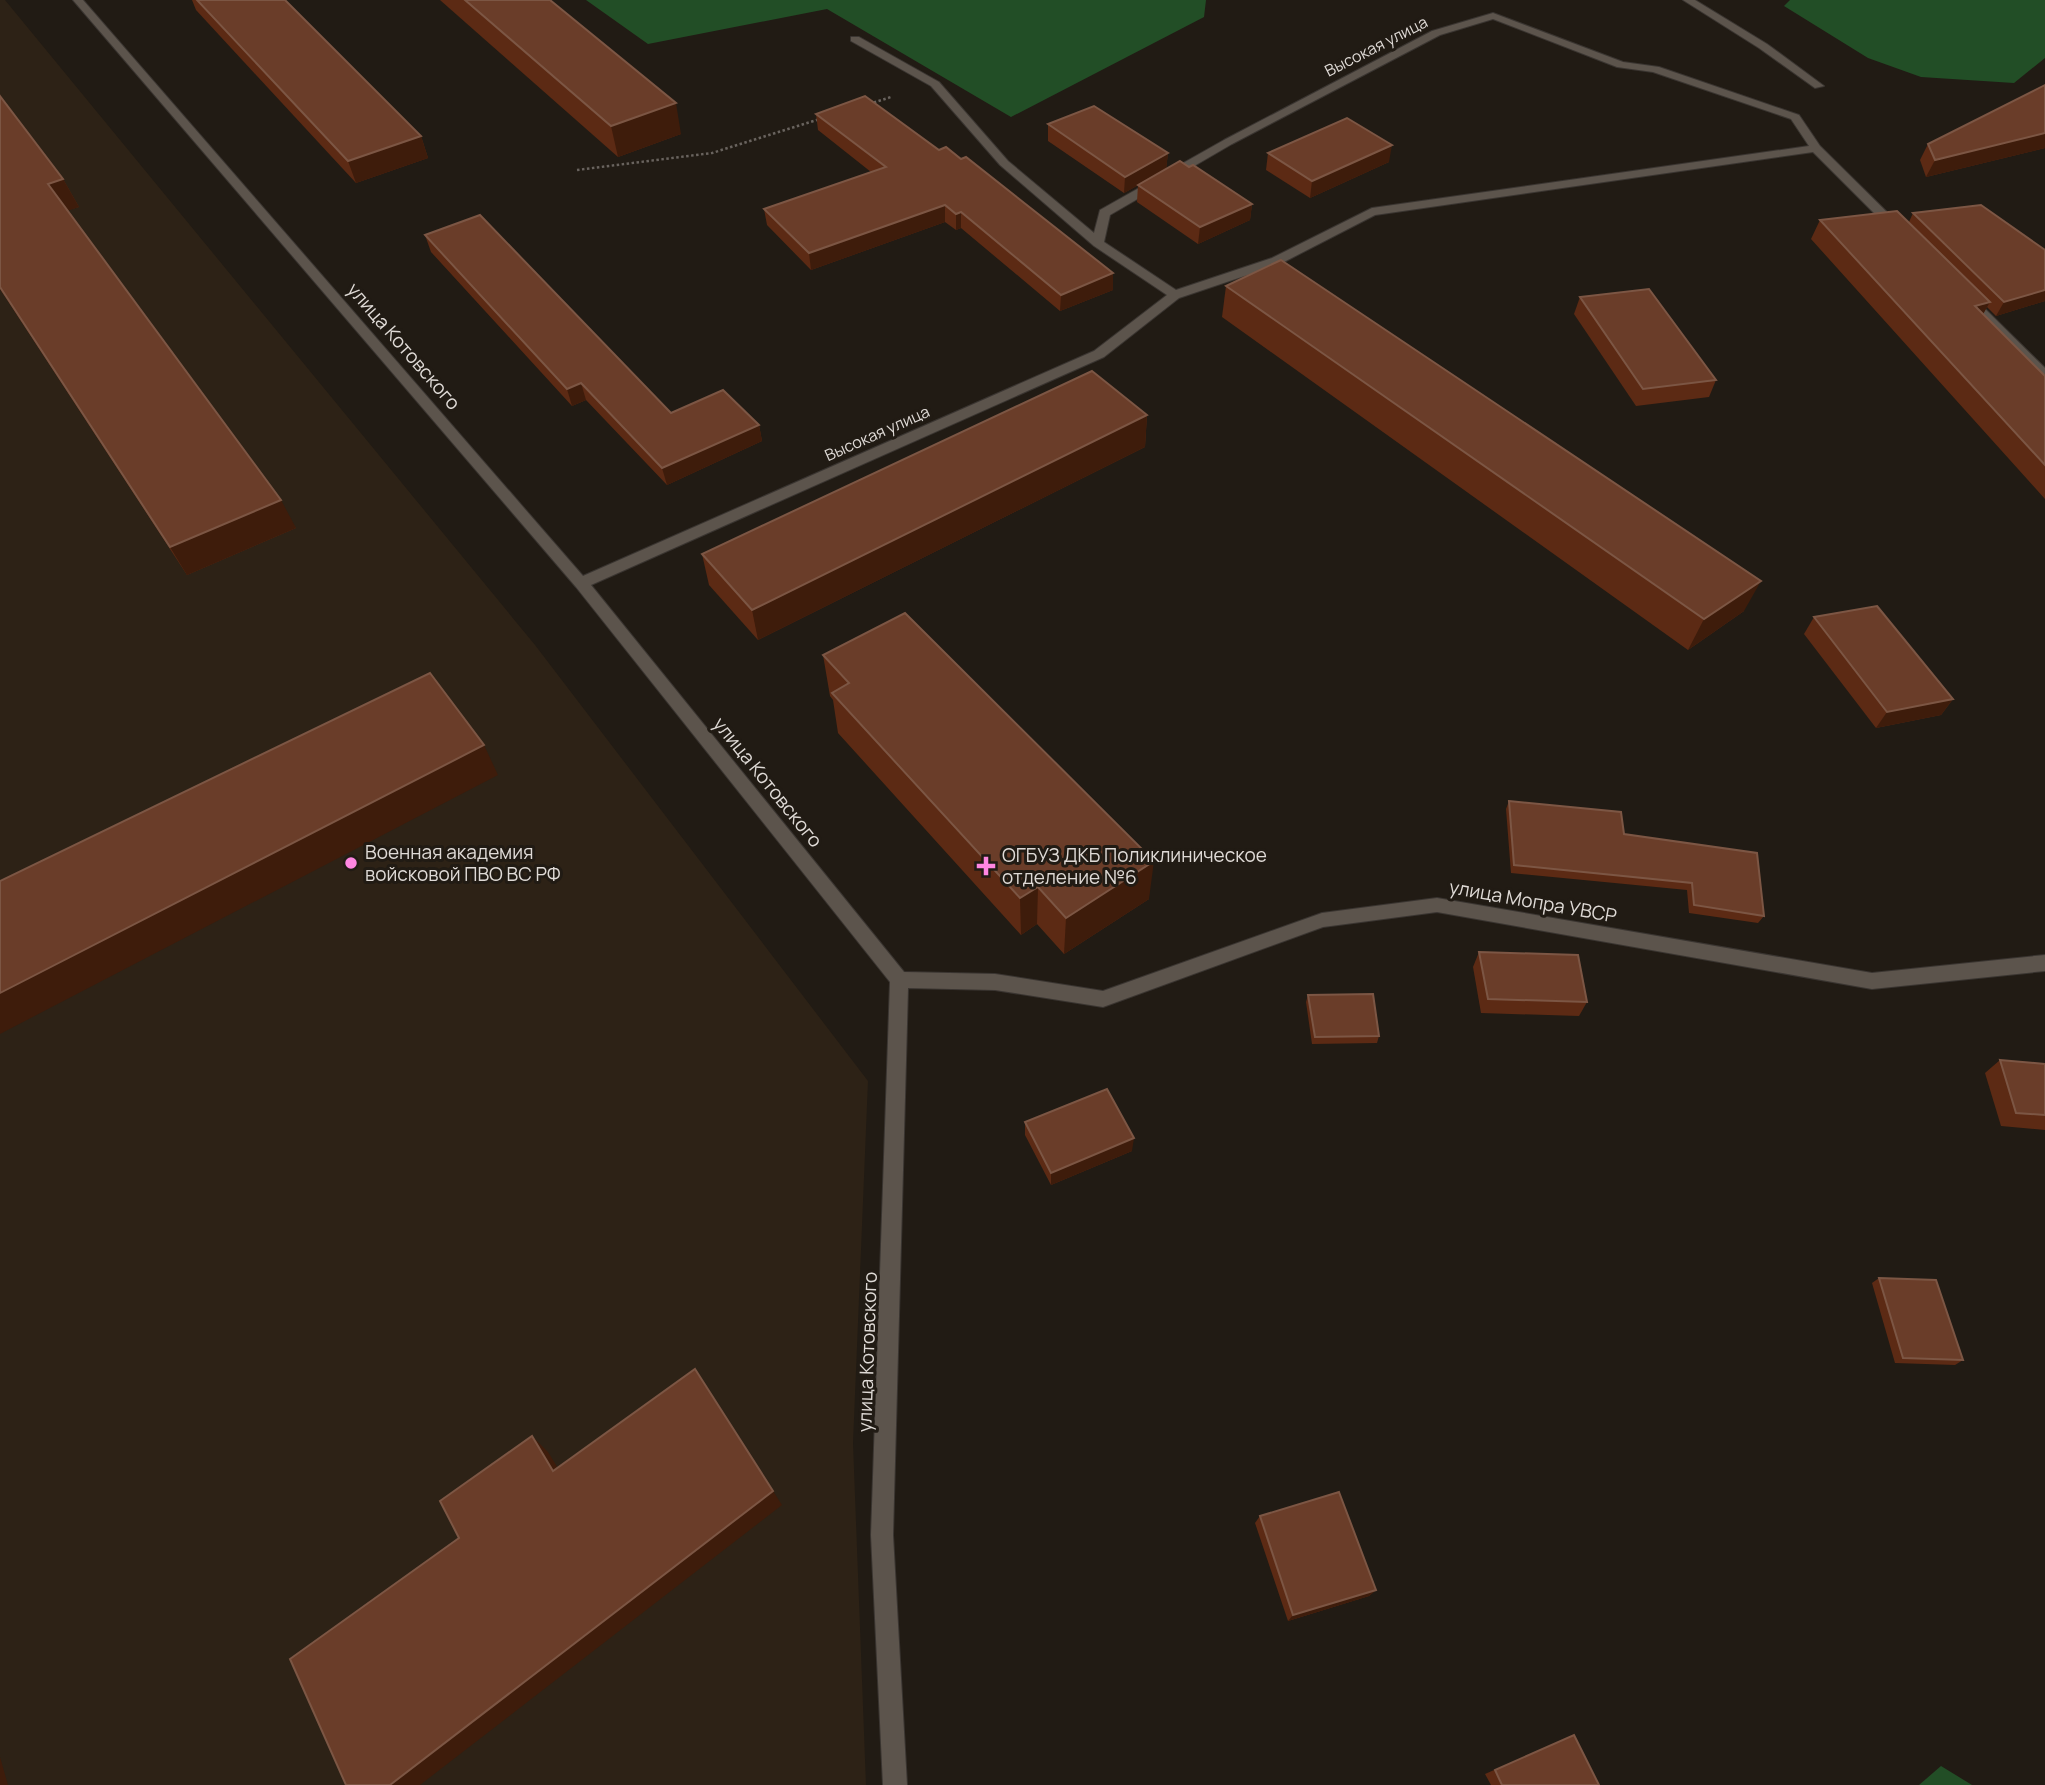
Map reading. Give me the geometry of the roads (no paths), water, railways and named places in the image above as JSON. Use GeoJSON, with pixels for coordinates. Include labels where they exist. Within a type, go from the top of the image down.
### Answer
{"type":"FeatureCollection","features":[{"type":"Feature","properties":{"kind":"street","name":"улица Котовского"},"geometry":{"type":"LineString","coordinates":[[78,0],[581,583],[899,980],[882,1535],[895,1785]]}},
{"type":"Feature","properties":{"kind":"street"},"geometry":{"type":"LineString","coordinates":[[1688,0],[1763,46],[1819,86]]}},
{"type":"Feature","properties":{"kind":"street","name":"Высокая улица"},"geometry":{"type":"LineString","coordinates":[[1098,243],[1104,213],[1228,142],[1436,33],[1493,16],[1621,65],[1656,69],[1795,117],[1815,148],[1902,233]]}},
{"type":"Feature","properties":{"kind":"street"},"geometry":{"type":"LineString","coordinates":[[855,39],[935,84],[1004,163],[1098,243],[1175,295]]}},
{"type":"Feature","properties":{"kind":"street","name":"Высокая улица"},"geometry":{"type":"LineString","coordinates":[[581,583],[1099,354],[1175,295],[1276,261],[1372,212],[1815,148]]}},
{"type":"Feature","properties":{"kind":"street"},"geometry":{"type":"LineString","coordinates":[[1959,289],[2045,374]]}},
{"type":"Feature","properties":{"kind":"street","name":"улица Мопра УВСР"},"geometry":{"type":"LineString","coordinates":[[899,980],[995,982],[1103,999],[1322,920],[1437,905],[1872,981],[2045,963]]}},
{"type":"Feature","properties":{"kind":"place","name":"Военная академия войсковой ПВО ВС РФ"},"geometry":{"type":"Point","coordinates":[351,863]}},
{"type":"Feature","properties":{"kind":"place","name":"ОГБУЗ ДКБ Поликлиническое отделение №6"},"geometry":{"type":"Point","coordinates":[986,866]}}]}
